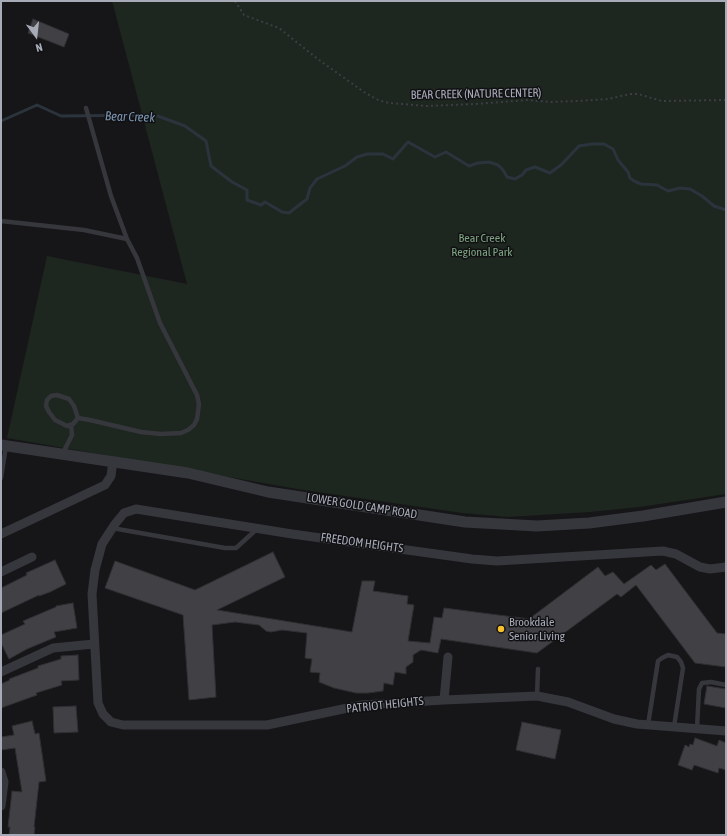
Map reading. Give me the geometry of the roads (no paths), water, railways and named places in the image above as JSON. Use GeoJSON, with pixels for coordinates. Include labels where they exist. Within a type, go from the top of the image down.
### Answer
{"type":"FeatureCollection","features":[{"type":"Feature","properties":{"kind":"street","name":"LOWER GOLD CAMP ROAD"},"geometry":{"type":"LineString","coordinates":[[4,445],[188,473],[268,492],[465,522],[537,526],[589,523],[643,516],[726,502]]}},
{"type":"Feature","properties":{"kind":"street"},"geometry":{"type":"LineString","coordinates":[[1,534],[104,485],[111,476],[113,461]]}},
{"type":"Feature","properties":{"kind":"street","name":"FREEDOM HEIGHTS"},"geometry":{"type":"LineString","coordinates":[[94,634],[92,594],[95,570],[102,544],[124,513],[136,509],[472,559],[497,561],[663,551],[676,554],[700,567],[710,569],[726,567]]}},
{"type":"Feature","properties":{"kind":"street"},"geometry":{"type":"LineString","coordinates":[[1,572],[32,557]]}},
{"type":"Feature","properties":{"kind":"street","name":"PATRIOT HEIGHTS"},"geometry":{"type":"LineString","coordinates":[[94,634],[98,703],[103,714],[111,722],[123,725],[267,725],[362,705],[537,696],[568,702],[614,719],[636,724],[726,731]]}},
{"type":"Feature","properties":{"kind":"street"},"geometry":{"type":"LineString","coordinates":[[1,672],[53,648],[94,644]]}},
{"type":"Feature","properties":{"kind":"street"},"geometry":{"type":"LineString","coordinates":[[444,700],[448,657]]}},
{"type":"Feature","properties":{"kind":"street"},"geometry":{"type":"LineString","coordinates":[[1,772],[4,782],[1,806]]}},
{"type":"Feature","properties":{"kind":"lane"},"geometry":{"type":"LineString","coordinates":[[78,418],[141,432],[172,434],[188,430],[194,425],[197,419],[199,404],[197,395],[160,324],[137,258],[127,239],[111,196],[86,108]]}},
{"type":"Feature","properties":{"kind":"lane"},"geometry":{"type":"LineString","coordinates":[[1,221],[84,230],[127,239]]}},
{"type":"Feature","properties":{"kind":"lane"},"geometry":{"type":"LineString","coordinates":[[51,396],[63,396],[69,399],[74,406],[78,418],[73,424],[67,426],[55,420],[46,406],[47,400],[51,396]]}},
{"type":"Feature","properties":{"kind":"lane"},"geometry":{"type":"LineString","coordinates":[[62,455],[72,435],[71,425]]}},
{"type":"Feature","properties":{"kind":"lane"},"geometry":{"type":"LineString","coordinates":[[1,478],[4,445]]}},
{"type":"Feature","properties":{"kind":"lane"},"geometry":{"type":"LineString","coordinates":[[112,528],[225,548],[236,548],[258,528]]}},
{"type":"Feature","properties":{"kind":"lane"},"geometry":{"type":"LineString","coordinates":[[648,725],[658,661],[668,655],[677,657],[681,662],[682,668],[674,727]]}},
{"type":"Feature","properties":{"kind":"lane"},"geometry":{"type":"LineString","coordinates":[[537,696],[538,669]]}},
{"type":"Feature","properties":{"kind":"lane"},"geometry":{"type":"LineString","coordinates":[[697,728],[699,689],[702,683],[711,682],[726,684]]}},
{"type":"Feature","properties":{"kind":"waterway","name":"Bear Creek"},"geometry":{"type":"LineString","coordinates":[[1,121],[37,105],[61,116],[155,115],[185,126],[206,141],[211,166],[232,182],[247,190],[247,200],[261,205],[265,202],[282,212],[289,213],[307,199],[310,188],[317,179],[345,166],[357,157],[367,154],[383,154],[393,159],[408,142],[435,157],[446,152],[469,166],[489,162],[498,165],[507,177],[515,179],[522,175],[526,170],[535,167],[550,173],[561,165],[579,146],[604,144],[613,149],[618,160],[628,172],[630,178],[634,181],[641,184],[657,185],[668,191],[680,188],[690,189],[702,196],[714,206],[726,210]]}},
{"type":"Feature","properties":{"kind":"place","name":"Brookdale Senior Living"},"geometry":{"type":"Point","coordinates":[501,629]}},
{"type":"Feature","properties":{"kind":"park label","name":"Bear Creek Regional Park"},"geometry":{"type":"Point","coordinates":[482,245]}}]}
